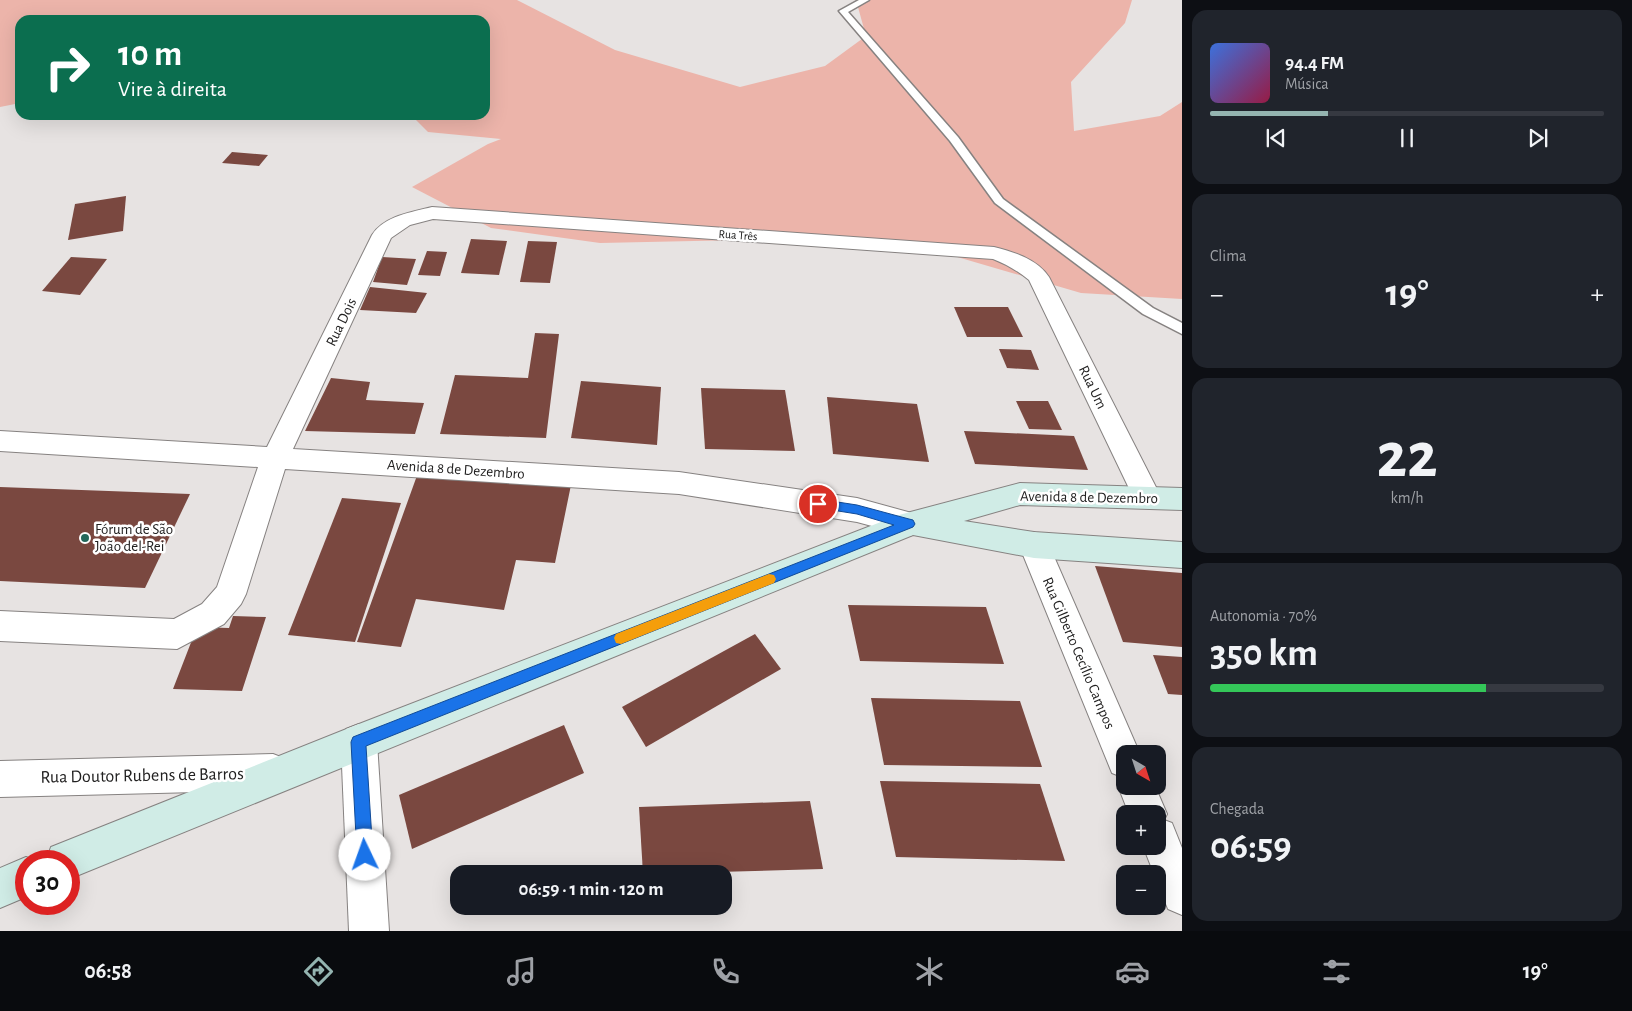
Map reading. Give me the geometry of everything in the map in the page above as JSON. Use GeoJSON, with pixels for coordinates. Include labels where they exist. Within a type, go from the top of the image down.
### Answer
{"type":"FeatureCollection","features":[{"type":"Feature","properties":{"kind":"main road","name":"Avenida 8 de Dezembro"},"geometry":{"type":"LineString","coordinates":[[909,524],[1020,494],[1182,499]]}},
{"type":"Feature","properties":{"kind":"main road","name":"Avenida 8 de Dezembro"},"geometry":{"type":"LineString","coordinates":[[909,524],[1034,545],[1182,555]]}},
{"type":"Feature","properties":{"kind":"main road"},"geometry":{"type":"LineString","coordinates":[[80,855],[909,524]]}},
{"type":"Feature","properties":{"kind":"main road"},"geometry":{"type":"LineString","coordinates":[[0,888],[15,882]]}},
{"type":"Feature","properties":{"kind":"street","name":"Rua Três"},"geometry":{"type":"LineString","coordinates":[[432,213],[994,253],[1016,261],[1038,277]]}},
{"type":"Feature","properties":{"kind":"street","name":"Rua Dois"},"geometry":{"type":"LineString","coordinates":[[0,626],[176,634],[213,614],[230,594],[275,458],[382,235],[403,221],[432,213]]}},
{"type":"Feature","properties":{"kind":"street","name":"Rua Um"},"geometry":{"type":"LineString","coordinates":[[1038,277],[1147,497]]}},
{"type":"Feature","properties":{"kind":"street","name":"Avenida 8 de Dezembro"},"geometry":{"type":"LineString","coordinates":[[0,441],[679,483],[857,510],[909,524]]}},
{"type":"Feature","properties":{"kind":"street","name":"Rua Gilberto Cecílio Campos"},"geometry":{"type":"LineString","coordinates":[[1034,545],[1119,745]]}},
{"type":"Feature","properties":{"kind":"street"},"geometry":{"type":"LineString","coordinates":[[359,742],[369,931]]}},
{"type":"Feature","properties":{"kind":"street","name":"Rua Doutor Rubens de Barros"},"geometry":{"type":"LineString","coordinates":[[0,779],[285,772]]}},
{"type":"Feature","properties":{"kind":"street"},"geometry":{"type":"LineString","coordinates":[[1165,855],[1182,895]]}},
{"type":"Feature","properties":{"kind":"lane"},"geometry":{"type":"LineString","coordinates":[[865,0],[843,11],[954,139],[1000,201],[1148,311],[1182,329]]}},
{"type":"Feature","properties":{"kind":"shaded area"},"geometry":{"type":"Polygon","coordinates":[[[0,0],[517,0],[615,50],[740,87],[825,66],[866,36],[856,0],[1132,0],[1125,23],[1071,82],[1074,131],[1160,116],[1182,102],[1182,299],[1081,293],[947,254],[828,238],[600,243],[491,228],[412,187],[488,144],[501,139],[428,132],[416,120],[490,120],[490,15],[15,15],[15,104],[0,107],[0,0]]]}},
{"type":"Feature","properties":{"kind":"building"},"geometry":{"type":"Polygon","coordinates":[[[232,152],[268,155],[259,166],[222,163],[232,152]]]}},
{"type":"Feature","properties":{"kind":"building"},"geometry":{"type":"Polygon","coordinates":[[[126,196],[123,231],[68,240],[75,204],[126,196]]]}},
{"type":"Feature","properties":{"kind":"building"},"geometry":{"type":"Polygon","coordinates":[[[471,239],[507,241],[499,275],[461,273],[471,239]]]}},
{"type":"Feature","properties":{"kind":"building"},"geometry":{"type":"Polygon","coordinates":[[[528,241],[557,242],[550,283],[520,282],[528,241]]]}},
{"type":"Feature","properties":{"kind":"building"},"geometry":{"type":"Polygon","coordinates":[[[427,251],[447,252],[440,276],[418,275],[427,251]]]}},
{"type":"Feature","properties":{"kind":"building"},"geometry":{"type":"Polygon","coordinates":[[[71,257],[107,259],[80,295],[42,291],[71,257]]]}},
{"type":"Feature","properties":{"kind":"building"},"geometry":{"type":"Polygon","coordinates":[[[382,257],[416,259],[407,285],[373,282],[382,257]]]}},
{"type":"Feature","properties":{"kind":"building"},"geometry":{"type":"Polygon","coordinates":[[[370,287],[427,293],[416,313],[360,310],[370,287]]]}},
{"type":"Feature","properties":{"kind":"building"},"geometry":{"type":"Polygon","coordinates":[[[954,307],[1008,307],[1023,337],[967,337],[954,307]]]}},
{"type":"Feature","properties":{"kind":"building"},"geometry":{"type":"Polygon","coordinates":[[[535,333],[559,334],[546,438],[440,434],[455,375],[528,378],[535,333]]]}},
{"type":"Feature","properties":{"kind":"building"},"geometry":{"type":"Polygon","coordinates":[[[999,349],[1031,350],[1039,370],[1007,368],[999,349]]]}},
{"type":"Feature","properties":{"kind":"building"},"geometry":{"type":"Polygon","coordinates":[[[331,378],[370,382],[366,400],[424,403],[415,434],[305,431],[331,378]]]}},
{"type":"Feature","properties":{"kind":"building"},"geometry":{"type":"Polygon","coordinates":[[[581,381],[661,387],[657,445],[571,438],[581,381]]]}},
{"type":"Feature","properties":{"kind":"building"},"geometry":{"type":"Polygon","coordinates":[[[701,388],[785,390],[795,451],[705,449],[701,388]]]}},
{"type":"Feature","properties":{"kind":"building"},"geometry":{"type":"Polygon","coordinates":[[[827,397],[917,404],[929,462],[833,454],[827,397]]]}},
{"type":"Feature","properties":{"kind":"building"},"geometry":{"type":"Polygon","coordinates":[[[1016,401],[1048,401],[1062,430],[1029,429],[1016,401]]]}},
{"type":"Feature","properties":{"kind":"building"},"geometry":{"type":"Polygon","coordinates":[[[964,431],[1074,436],[1088,470],[975,464],[964,431]]]}},
{"type":"Feature","properties":{"kind":"building"},"geometry":{"type":"Polygon","coordinates":[[[419,470],[571,485],[555,563],[516,560],[504,610],[416,599],[401,647],[357,642],[419,470]]]}},
{"type":"Feature","properties":{"kind":"building","name":"Fórum de São João del-Rei"},"geometry":{"type":"Polygon","coordinates":[[[0,487],[190,494],[145,588],[0,581],[0,487]]]}},
{"type":"Feature","properties":{"kind":"building"},"geometry":{"type":"Polygon","coordinates":[[[342,498],[401,503],[355,642],[288,635],[342,498]]]}},
{"type":"Feature","properties":{"kind":"building"},"geometry":{"type":"Polygon","coordinates":[[[1095,566],[1182,573],[1182,647],[1123,642],[1095,566]]]}},
{"type":"Feature","properties":{"kind":"building"},"geometry":{"type":"Polygon","coordinates":[[[848,605],[986,607],[1004,664],[860,661],[848,605]]]}},
{"type":"Feature","properties":{"kind":"building"},"geometry":{"type":"Polygon","coordinates":[[[233,616],[266,617],[242,691],[173,689],[197,627],[229,628],[233,616]]]}},
{"type":"Feature","properties":{"kind":"building"},"geometry":{"type":"Polygon","coordinates":[[[755,634],[781,669],[646,747],[622,707],[755,634]]]}},
{"type":"Feature","properties":{"kind":"building"},"geometry":{"type":"Polygon","coordinates":[[[1153,655],[1182,657],[1182,695],[1168,694],[1153,655]]]}},
{"type":"Feature","properties":{"kind":"building"},"geometry":{"type":"Polygon","coordinates":[[[871,698],[1020,701],[1042,767],[884,765],[871,698]]]}},
{"type":"Feature","properties":{"kind":"building"},"geometry":{"type":"Polygon","coordinates":[[[564,725],[584,773],[412,849],[399,795],[564,725]]]}},
{"type":"Feature","properties":{"kind":"building"},"geometry":{"type":"Polygon","coordinates":[[[880,781],[1040,784],[1065,861],[896,857],[880,781]]]}},
{"type":"Feature","properties":{"kind":"building"},"geometry":{"type":"Polygon","coordinates":[[[810,801],[823,869],[732,872],[732,865],[642,865],[639,807],[810,801]]]}},
{"type":"Feature","properties":{"kind":"slow traffic"},"geometry":{"type":"LineString","coordinates":[[621,638],[769,579]]}},
{"type":"Feature","properties":{"kind":"place","name":"Fórum de São João del-Rei"},"geometry":{"type":"Point","coordinates":[85,538]}},
{"type":"Feature","properties":{"kind":"route"},"geometry":{"type":"LineString","coordinates":[[365,855],[359,742],[909,524],[857,510],[818,504]]}}]}
